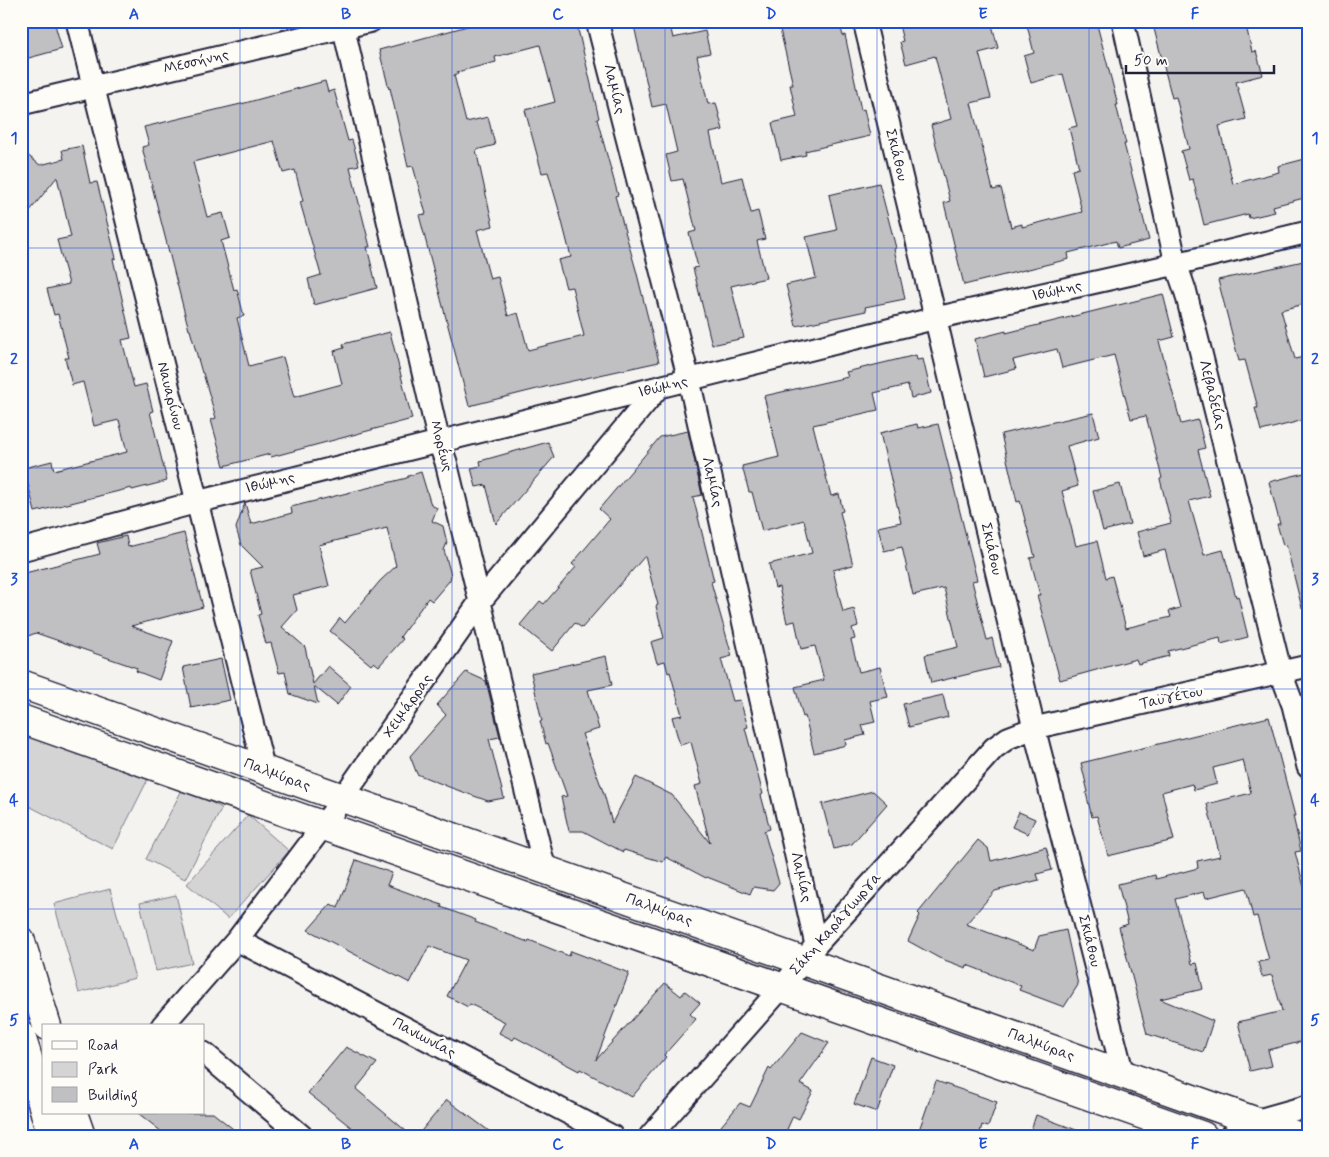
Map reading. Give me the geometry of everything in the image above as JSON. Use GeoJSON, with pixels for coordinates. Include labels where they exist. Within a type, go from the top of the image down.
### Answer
{"type":"FeatureCollection","features":[{"type":"Feature","properties":{"kind":"main road","name":"Παλμύρας"},"geometry":{"type":"LineString","coordinates":[[21,684],[546,870],[810,953],[1123,1074],[1297,1136]]}},
{"type":"Feature","properties":{"kind":"main road"},"geometry":{"type":"LineString","coordinates":[[21,719],[1203,1136]]}},
{"type":"Feature","properties":{"kind":"main road"},"geometry":{"type":"LineString","coordinates":[[21,942],[46,1024]]}},
{"type":"Feature","properties":{"kind":"main road"},"geometry":{"type":"LineString","coordinates":[[21,1036],[38,1103]]}},
{"type":"Feature","properties":{"kind":"main road"},"geometry":{"type":"LineString","coordinates":[[43,1114],[52,1136]]}},
{"type":"Feature","properties":{"kind":"street","name":"Ναυαρίνου"},"geometry":{"type":"LineString","coordinates":[[78,21],[264,770]]}},
{"type":"Feature","properties":{"kind":"street","name":"Μεσσήνης"},"geometry":{"type":"LineString","coordinates":[[21,104],[343,24],[371,21]]}},
{"type":"Feature","properties":{"kind":"street","name":"Λαμίας"},"geometry":{"type":"LineString","coordinates":[[597,21],[689,380],[810,953]]}},
{"type":"Feature","properties":{"kind":"street","name":"Σκιάθου"},"geometry":{"type":"LineString","coordinates":[[864,21],[1034,728],[1123,1074]]}},
{"type":"Feature","properties":{"kind":"street","name":"Λεβαδείας"},"geometry":{"type":"LineString","coordinates":[[1123,21],[1176,264],[1186,293],[1282,673],[1294,705],[1308,766]]}},
{"type":"Feature","properties":{"kind":"street","name":"Μορέως"},"geometry":{"type":"LineString","coordinates":[[343,24],[440,442],[546,870]]}},
{"type":"Feature","properties":{"kind":"street","name":"Ιθώμης"},"geometry":{"type":"LineString","coordinates":[[21,550],[197,502],[936,318],[1308,232]]}},
{"type":"Feature","properties":{"kind":"street","name":"Χειμάρρας"},"geometry":{"type":"LineString","coordinates":[[166,1024],[237,940],[344,798],[479,603],[657,388]]}},
{"type":"Feature","properties":{"kind":"street","name":"Ταϋγέτου"},"geometry":{"type":"LineString","coordinates":[[1034,728],[1308,666]]}},
{"type":"Feature","properties":{"kind":"street","name":"Σάκη Καράγιωργα"},"geometry":{"type":"LineString","coordinates":[[650,1136],[782,988],[810,953],[994,748],[1008,738],[1034,728]]}},
{"type":"Feature","properties":{"kind":"street","name":"Πανιωνίας"},"geometry":{"type":"LineString","coordinates":[[237,940],[612,1136]]}},
{"type":"Feature","properties":{"kind":"street"},"geometry":{"type":"LineString","coordinates":[[205,1054],[302,1136]]}},
{"type":"Feature","properties":{"kind":"street"},"geometry":{"type":"LineString","coordinates":[[1231,1136],[1255,1121],[1308,1106]]}},
{"type":"Feature","properties":{"kind":"green space"},"geometry":{"type":"Polygon","coordinates":[[[21,731],[150,775],[113,849],[21,802],[21,731]]]}},
{"type":"Feature","properties":{"kind":"green space"},"geometry":{"type":"Polygon","coordinates":[[[183,788],[222,808],[185,879],[146,859],[183,788]]]}},
{"type":"Feature","properties":{"kind":"green space"},"geometry":{"type":"Polygon","coordinates":[[[248,815],[289,851],[228,919],[187,884],[248,815]]]}},
{"type":"Feature","properties":{"kind":"green space"},"geometry":{"type":"Polygon","coordinates":[[[110,889],[135,978],[79,993],[54,904],[110,889]]]}},
{"type":"Feature","properties":{"kind":"green space"},"geometry":{"type":"Polygon","coordinates":[[[176,895],[192,963],[156,971],[140,903],[176,895]]]}},
{"type":"Feature","properties":{"kind":"building"},"geometry":{"type":"Polygon","coordinates":[[[21,21],[54,21],[62,49],[25,59],[21,45],[21,21]]]}},
{"type":"Feature","properties":{"kind":"building"},"geometry":{"type":"Polygon","coordinates":[[[486,21],[576,21],[599,118],[597,119],[618,195],[615,196],[659,362],[469,406],[419,215],[426,214],[413,166],[408,167],[390,88],[379,50],[486,21]],[[540,45],[495,57],[496,62],[457,72],[458,74],[454,75],[466,122],[488,117],[495,145],[476,150],[493,226],[477,230],[490,279],[498,277],[508,316],[518,313],[528,350],[584,336],[572,287],[566,288],[558,260],[571,257],[559,210],[548,172],[542,173],[525,110],[555,102],[540,45]]]}},
{"type":"Feature","properties":{"kind":"building"},"geometry":{"type":"Polygon","coordinates":[[[633,21],[669,21],[673,38],[705,31],[710,53],[697,56],[708,104],[716,103],[723,130],[710,133],[721,182],[742,177],[751,213],[758,211],[765,239],[757,241],[766,278],[731,286],[744,338],[712,345],[693,268],[698,267],[689,233],[696,231],[683,179],[672,181],[666,155],[677,152],[666,104],[652,107],[633,21]]]}},
{"type":"Feature","properties":{"kind":"building"},"geometry":{"type":"Polygon","coordinates":[[[778,21],[839,21],[843,36],[845,35],[861,110],[864,109],[870,136],[805,151],[806,155],[781,160],[772,123],[797,117],[790,85],[793,85],[778,21]]]}},
{"type":"Feature","properties":{"kind":"building"},"geometry":{"type":"Polygon","coordinates":[[[898,21],[991,21],[998,48],[979,53],[991,98],[971,103],[993,190],[1001,188],[1011,227],[1022,224],[1022,227],[1082,212],[1072,170],[1079,168],[1069,128],[1077,126],[1063,74],[1031,83],[1024,56],[1034,53],[1026,21],[1096,21],[1118,105],[1116,105],[1126,144],[1124,144],[1149,240],[1118,248],[1116,241],[1068,253],[1069,259],[964,285],[944,203],[950,201],[931,125],[951,119],[935,56],[906,64],[900,42],[903,41],[898,21]]]}},
{"type":"Feature","properties":{"kind":"building"},"geometry":{"type":"Polygon","coordinates":[[[1152,21],[1245,21],[1252,52],[1256,51],[1263,75],[1236,82],[1246,119],[1219,126],[1233,184],[1279,172],[1278,166],[1305,159],[1308,169],[1308,197],[1273,206],[1275,212],[1249,218],[1248,214],[1204,225],[1193,179],[1189,180],[1181,151],[1189,149],[1176,97],[1172,98],[1152,21]]]}},
{"type":"Feature","properties":{"kind":"building"},"geometry":{"type":"Polygon","coordinates":[[[325,81],[328,92],[334,90],[348,141],[352,140],[359,165],[350,167],[370,247],[367,247],[377,288],[314,305],[308,279],[321,275],[300,202],[303,201],[295,170],[283,173],[274,141],[193,162],[207,217],[223,213],[230,238],[221,241],[234,290],[237,289],[244,316],[237,318],[249,366],[283,357],[294,397],[342,384],[334,351],[344,348],[343,344],[390,332],[412,419],[271,457],[270,454],[224,466],[211,420],[216,418],[189,330],[142,147],[149,145],[144,127],[245,103],[325,81]]]}},
{"type":"Feature","properties":{"kind":"building"},"geometry":{"type":"Polygon","coordinates":[[[82,146],[90,183],[97,182],[116,258],[113,259],[131,338],[122,340],[134,387],[146,384],[153,411],[150,412],[167,481],[35,512],[24,468],[52,461],[54,470],[127,452],[119,420],[94,426],[83,382],[72,385],[65,358],[69,358],[58,314],[54,315],[47,289],[69,284],[57,240],[71,237],[57,177],[21,222],[21,150],[40,165],[64,159],[62,150],[82,146]]]}},
{"type":"Feature","properties":{"kind":"building"},"geometry":{"type":"Polygon","coordinates":[[[879,183],[896,248],[894,249],[905,299],[865,307],[866,311],[796,326],[786,285],[816,278],[806,237],[837,230],[829,195],[879,183]]]}},
{"type":"Feature","properties":{"kind":"building"},"geometry":{"type":"Polygon","coordinates":[[[1308,260],[1308,303],[1281,310],[1295,359],[1308,356],[1308,419],[1261,431],[1255,408],[1258,408],[1245,360],[1239,361],[1218,280],[1308,260]]]}},
{"type":"Feature","properties":{"kind":"building"},"geometry":{"type":"Polygon","coordinates":[[[1163,294],[1174,337],[1159,341],[1181,424],[1198,420],[1205,448],[1198,450],[1210,496],[1189,501],[1204,555],[1223,550],[1236,597],[1238,596],[1248,637],[1221,644],[1220,638],[1168,651],[1169,656],[1138,664],[1136,659],[1060,680],[1037,595],[1040,595],[1030,558],[1035,557],[1020,501],[1017,502],[1001,434],[1093,413],[1099,437],[1067,446],[1078,486],[1062,491],[1076,546],[1097,541],[1106,578],[1112,576],[1126,628],[1171,617],[1169,611],[1180,608],[1165,550],[1143,556],[1137,532],[1171,523],[1160,479],[1162,478],[1146,416],[1131,419],[1114,355],[1062,368],[1057,349],[1013,360],[1016,369],[984,377],[975,339],[1163,294]]]}},
{"type":"Feature","properties":{"kind":"building"},"geometry":{"type":"Polygon","coordinates":[[[916,355],[917,360],[923,359],[931,393],[911,398],[908,385],[874,393],[878,410],[813,425],[831,496],[839,494],[843,511],[840,512],[853,565],[833,570],[843,612],[854,609],[858,626],[852,628],[855,639],[851,640],[859,672],[880,667],[888,697],[870,701],[875,722],[862,725],[865,735],[845,740],[846,745],[814,753],[805,716],[803,717],[795,687],[824,680],[815,646],[801,649],[795,621],[787,623],[779,587],[775,588],[769,564],[812,553],[804,520],[762,531],[752,492],[749,492],[742,466],[779,457],[764,396],[848,377],[846,372],[916,355]]]}},
{"type":"Feature","properties":{"kind":"building"},"geometry":{"type":"Polygon","coordinates":[[[917,424],[918,428],[938,424],[977,580],[972,581],[987,640],[992,638],[999,667],[931,683],[925,655],[958,647],[944,588],[913,595],[902,547],[884,551],[878,527],[901,522],[880,433],[917,424]]]}},
{"type":"Feature","properties":{"kind":"building"},"geometry":{"type":"Polygon","coordinates":[[[688,431],[702,495],[693,497],[714,581],[711,582],[732,656],[721,659],[733,701],[740,700],[748,727],[745,728],[763,794],[761,795],[770,829],[764,831],[779,883],[773,890],[753,887],[750,894],[706,878],[666,857],[663,862],[624,850],[623,852],[583,831],[569,831],[561,797],[567,796],[548,743],[546,744],[531,673],[606,656],[612,685],[588,690],[599,729],[582,734],[604,794],[612,823],[636,777],[672,795],[710,843],[695,786],[702,784],[691,742],[680,745],[672,717],[682,715],[670,672],[668,673],[665,661],[657,663],[651,642],[664,638],[656,606],[658,605],[645,556],[582,628],[575,623],[552,651],[520,625],[540,601],[544,604],[576,567],[572,564],[610,519],[599,509],[660,437],[688,431]]]}},
{"type":"Feature","properties":{"kind":"building"},"geometry":{"type":"Polygon","coordinates":[[[548,442],[554,457],[496,524],[486,485],[476,487],[471,468],[481,466],[480,461],[548,442]]]}},
{"type":"Feature","properties":{"kind":"building"},"geometry":{"type":"Polygon","coordinates":[[[421,472],[431,505],[437,508],[432,521],[443,526],[447,543],[444,550],[451,575],[450,580],[432,601],[428,598],[400,637],[403,639],[379,666],[374,662],[371,665],[330,631],[340,618],[345,623],[380,581],[396,566],[387,528],[319,545],[329,586],[293,595],[297,610],[282,627],[305,647],[313,684],[328,666],[351,686],[337,705],[314,686],[318,704],[290,694],[285,672],[279,673],[271,643],[266,644],[258,615],[261,614],[250,570],[263,567],[241,545],[236,528],[245,503],[251,524],[292,513],[291,507],[407,478],[421,472]]]}},
{"type":"Feature","properties":{"kind":"building"},"geometry":{"type":"Polygon","coordinates":[[[1308,472],[1308,607],[1302,608],[1286,544],[1283,545],[1277,524],[1280,524],[1269,482],[1308,472]]]}},
{"type":"Feature","properties":{"kind":"building"},"geometry":{"type":"Polygon","coordinates":[[[1120,484],[1130,524],[1103,531],[1093,491],[1120,484]]]}},
{"type":"Feature","properties":{"kind":"building"},"geometry":{"type":"Polygon","coordinates":[[[184,533],[203,607],[131,626],[173,641],[159,680],[136,671],[137,668],[36,633],[28,636],[21,632],[21,574],[100,554],[97,543],[126,536],[128,547],[184,533]]]}},
{"type":"Feature","properties":{"kind":"building"},"geometry":{"type":"Polygon","coordinates":[[[221,659],[230,700],[191,708],[183,667],[221,659]]]}},
{"type":"Feature","properties":{"kind":"building"},"geometry":{"type":"Polygon","coordinates":[[[466,672],[486,681],[500,737],[489,739],[504,798],[488,801],[417,774],[410,756],[446,715],[437,705],[466,672]]]}},
{"type":"Feature","properties":{"kind":"building"},"geometry":{"type":"Polygon","coordinates":[[[943,695],[948,717],[909,727],[903,704],[943,695]]]}},
{"type":"Feature","properties":{"kind":"building"},"geometry":{"type":"Polygon","coordinates":[[[1269,717],[1295,816],[1293,816],[1301,851],[1295,852],[1304,887],[1308,886],[1308,1040],[1268,1050],[1272,1066],[1250,1071],[1238,1022],[1282,1011],[1272,975],[1262,977],[1258,962],[1269,960],[1257,916],[1253,917],[1246,888],[1206,898],[1204,892],[1175,899],[1192,964],[1197,963],[1203,989],[1160,999],[1213,1021],[1203,1052],[1147,1034],[1119,927],[1128,924],[1118,884],[1155,875],[1156,879],[1198,868],[1197,861],[1220,856],[1207,804],[1251,793],[1243,760],[1213,768],[1217,784],[1194,790],[1192,784],[1162,792],[1174,840],[1108,856],[1097,816],[1092,817],[1081,763],[1269,717]]]}},
{"type":"Feature","properties":{"kind":"building"},"geometry":{"type":"Polygon","coordinates":[[[873,791],[887,804],[852,844],[834,849],[822,804],[873,791]]]}},
{"type":"Feature","properties":{"kind":"building"},"geometry":{"type":"Polygon","coordinates":[[[1019,812],[1035,819],[1028,834],[1012,827],[1019,812]]]}},
{"type":"Feature","properties":{"kind":"building"},"geometry":{"type":"Polygon","coordinates":[[[978,840],[988,848],[991,861],[1046,847],[1052,870],[1037,874],[1039,880],[995,891],[966,924],[1034,950],[1039,936],[1066,930],[1078,985],[1064,1007],[1019,990],[1021,986],[967,965],[966,968],[939,958],[908,941],[920,915],[918,913],[978,840]]]}},
{"type":"Feature","properties":{"kind":"building"},"geometry":{"type":"Polygon","coordinates":[[[356,860],[392,873],[387,885],[442,905],[441,907],[476,920],[475,922],[569,956],[571,951],[629,973],[596,1060],[665,983],[681,996],[685,991],[700,1003],[690,1014],[696,1019],[664,1055],[666,1057],[632,1097],[515,1037],[513,1040],[499,1033],[505,1022],[470,1004],[468,1007],[447,996],[466,960],[429,946],[410,983],[308,930],[331,904],[338,908],[356,860]]]}},
{"type":"Feature","properties":{"kind":"building"},"geometry":{"type":"Polygon","coordinates":[[[802,1032],[829,1043],[800,1084],[813,1091],[799,1119],[793,1116],[784,1136],[713,1136],[740,1103],[750,1107],[769,1068],[771,1070],[802,1032]]]}},
{"type":"Feature","properties":{"kind":"building"},"geometry":{"type":"Polygon","coordinates":[[[346,1047],[377,1063],[356,1089],[412,1136],[362,1136],[308,1093],[346,1047]]]}},
{"type":"Feature","properties":{"kind":"building"},"geometry":{"type":"Polygon","coordinates":[[[871,1057],[893,1065],[877,1112],[854,1104],[871,1057]]]}},
{"type":"Feature","properties":{"kind":"building"},"geometry":{"type":"Polygon","coordinates":[[[936,1081],[997,1102],[988,1127],[982,1125],[979,1136],[917,1136],[936,1081]]]}},
{"type":"Feature","properties":{"kind":"building"},"geometry":{"type":"Polygon","coordinates":[[[447,1100],[496,1136],[417,1136],[447,1100]]]}},
{"type":"Feature","properties":{"kind":"building"},"geometry":{"type":"Polygon","coordinates":[[[213,1113],[242,1136],[167,1136],[139,1114],[213,1113]]]}},
{"type":"Feature","properties":{"kind":"building"},"geometry":{"type":"Polygon","coordinates":[[[1036,1115],[1087,1134],[1087,1136],[1029,1136],[1036,1115]]]}}]}
